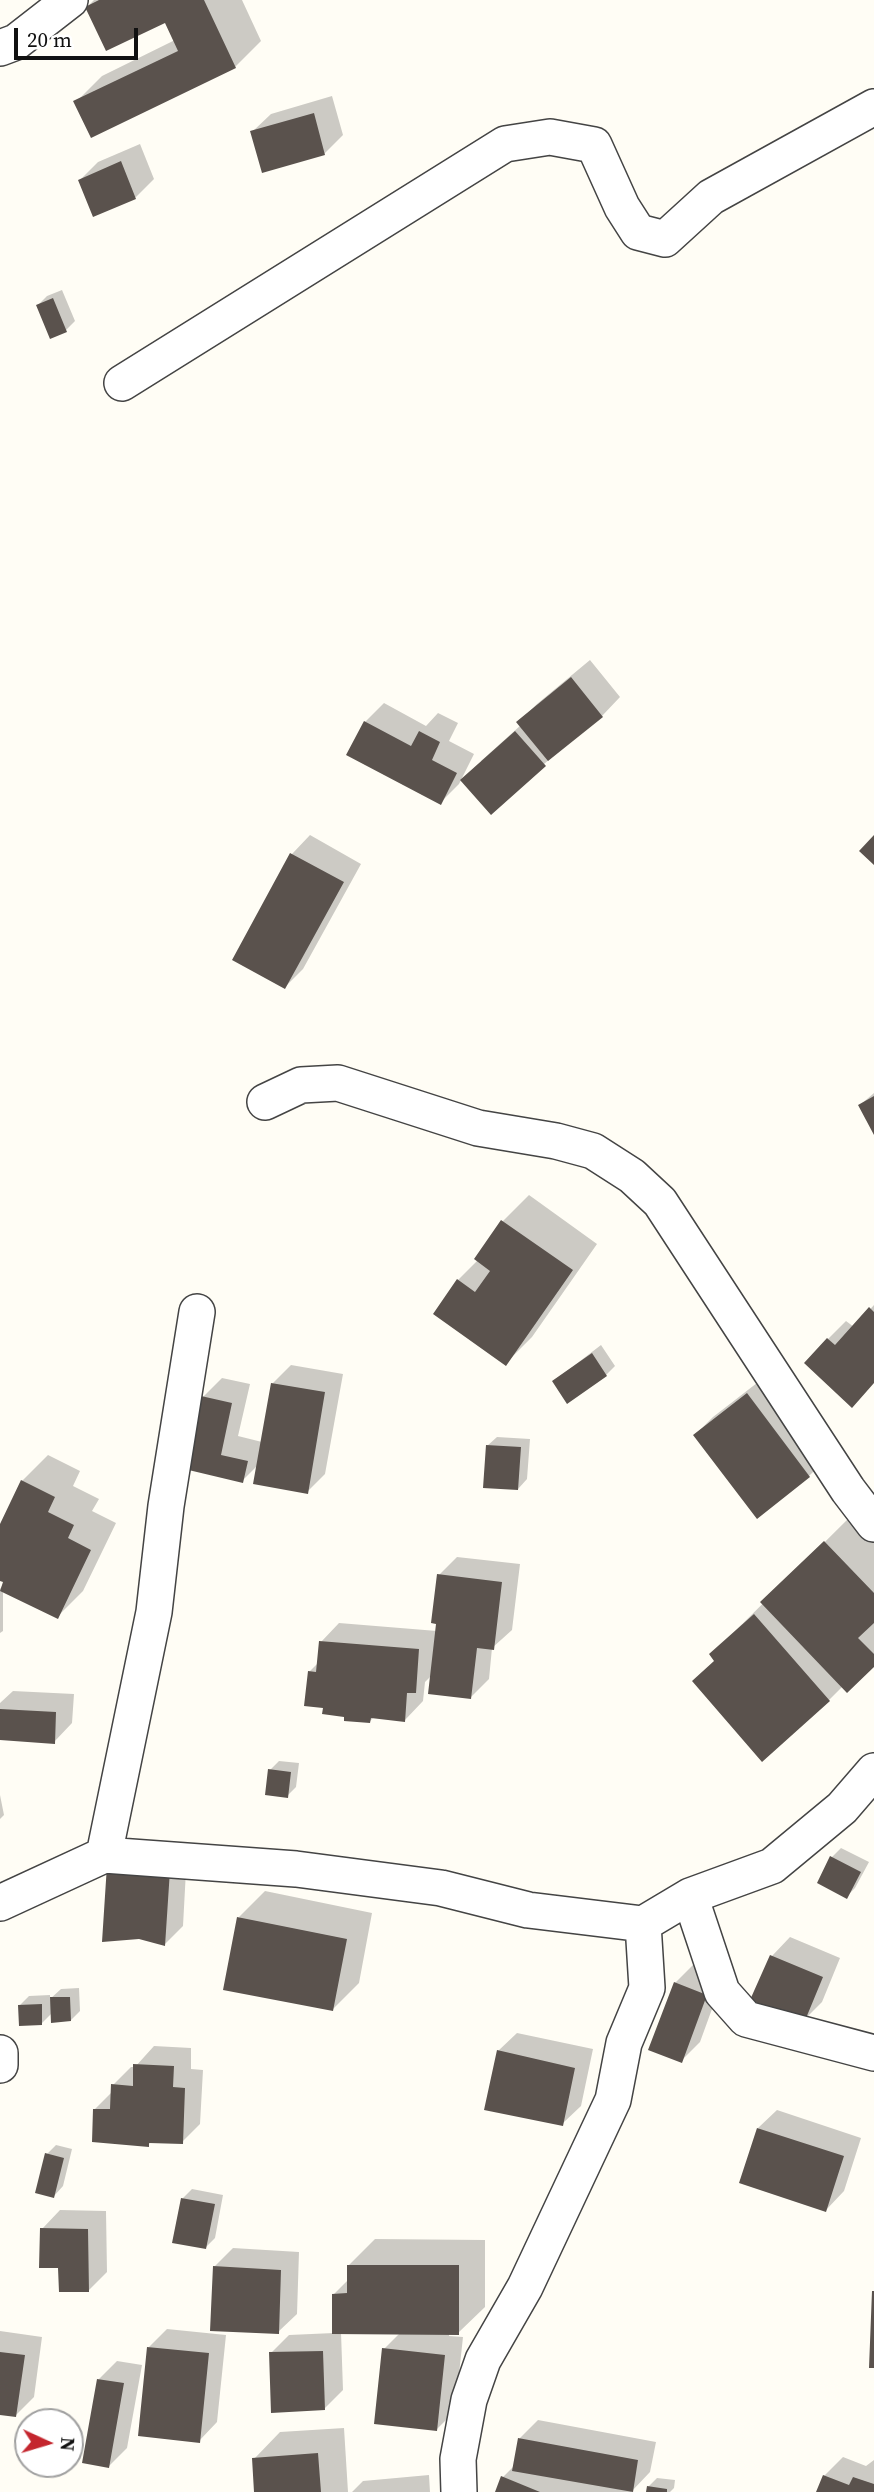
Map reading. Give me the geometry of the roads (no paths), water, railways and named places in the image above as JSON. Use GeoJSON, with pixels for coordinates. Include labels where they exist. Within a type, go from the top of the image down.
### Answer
{"type":"FeatureCollection","features":[{"type":"Feature","properties":{"kind":"street"},"geometry":{"type":"LineString","coordinates":[[0,48],[16,42],[70,0]]}},
{"type":"Feature","properties":{"kind":"street"},"geometry":{"type":"LineString","coordinates":[[121,383],[506,144],[550,137],[594,145],[622,207],[638,232],[665,239],[711,197],[874,107]]}},
{"type":"Feature","properties":{"kind":"street"},"geometry":{"type":"LineString","coordinates":[[265,1102],[301,1085],[338,1083],[478,1128],[556,1141],[593,1151],[632,1176],[660,1202],[848,1490],[874,1524]]}},
{"type":"Feature","properties":{"kind":"street"},"geometry":{"type":"LineString","coordinates":[[104,1854],[154,1612],[166,1506],[197,1312]]}},
{"type":"Feature","properties":{"kind":"street"},"geometry":{"type":"LineString","coordinates":[[0,1903],[104,1854],[296,1869],[428,1886],[528,1910],[643,1924],[690,1895],[772,1866],[842,1808],[874,1771]]}},
{"type":"Feature","properties":{"kind":"street"},"geometry":{"type":"LineString","coordinates":[[690,1895],[722,1992],[746,2019],[874,2053]]}},
{"type":"Feature","properties":{"kind":"street"},"geometry":{"type":"LineString","coordinates":[[459,2492],[458,2459],[469,2400],[483,2360],[525,2287],[613,2100],[624,2043],[647,1988],[643,1924]]}},
{"type":"Feature","properties":{"kind":"street"},"geometry":{"type":"LineString","coordinates":[[0,2053],[0,2065]]}}]}
